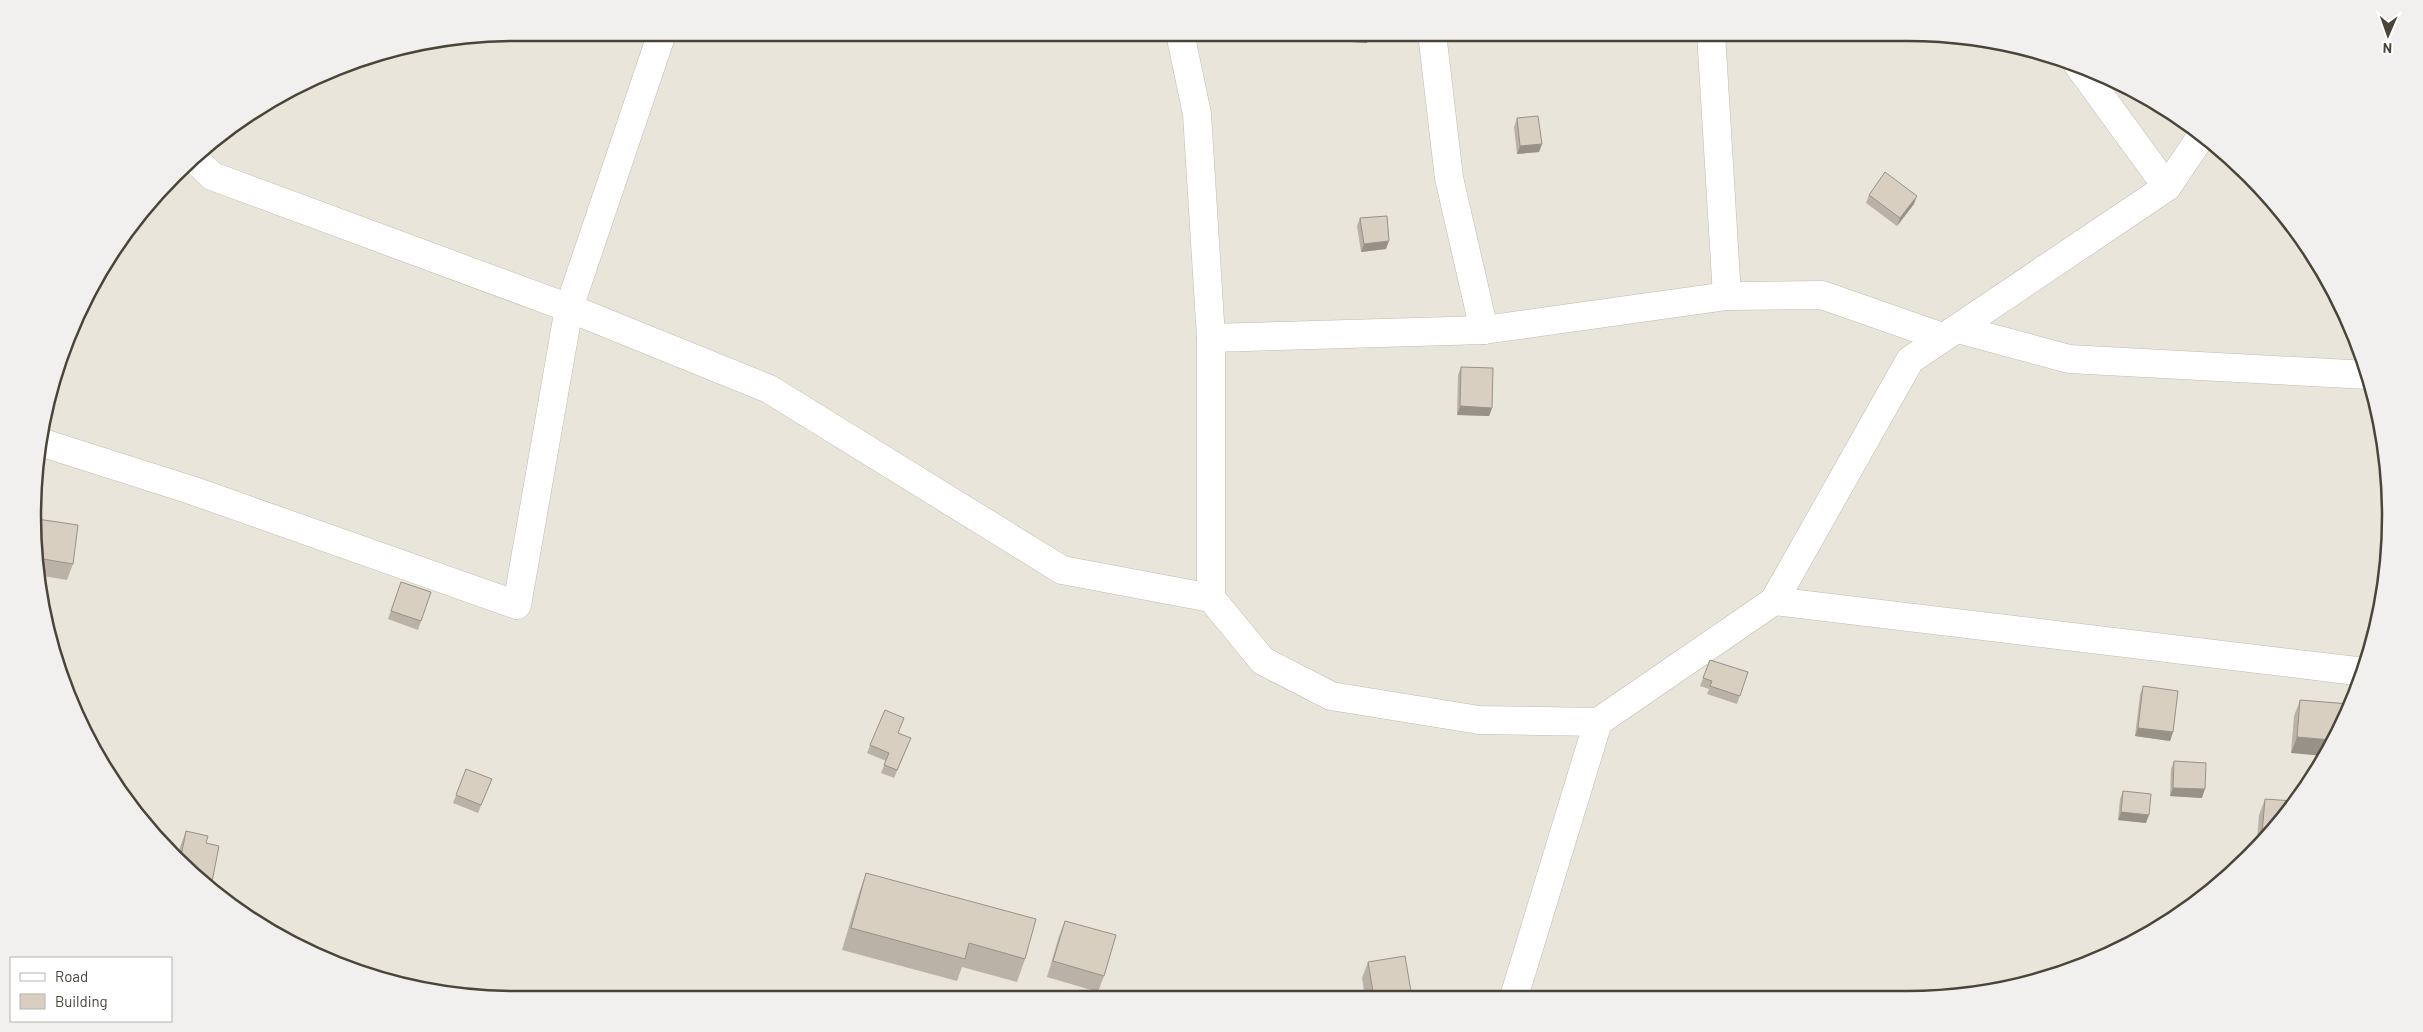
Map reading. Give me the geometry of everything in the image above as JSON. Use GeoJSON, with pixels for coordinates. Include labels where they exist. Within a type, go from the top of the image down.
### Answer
{"type":"FeatureCollection","features":[{"type":"Feature","properties":{"kind":"street"},"geometry":{"type":"LineString","coordinates":[[47,444],[192,490],[517,605],[569,308],[659,41]]}},
{"type":"Feature","properties":{"kind":"street"},"geometry":{"type":"LineString","coordinates":[[1182,41],[1197,114],[1211,338],[1211,598],[1263,661],[1330,696],[1479,720],[1598,722],[1774,601],[1910,360],[2167,187],[2198,141]]}},
{"type":"Feature","properties":{"kind":"street"},"geometry":{"type":"LineString","coordinates":[[1433,41],[1449,178],[1484,330]]}},
{"type":"Feature","properties":{"kind":"street"},"geometry":{"type":"LineString","coordinates":[[1712,41],[1727,296]]}},
{"type":"Feature","properties":{"kind":"street"},"geometry":{"type":"LineString","coordinates":[[2086,76],[2167,187]]}},
{"type":"Feature","properties":{"kind":"street"},"geometry":{"type":"LineString","coordinates":[[199,163],[212,176],[569,308],[769,389],[1062,570],[1211,598]]}},
{"type":"Feature","properties":{"kind":"street"},"geometry":{"type":"LineString","coordinates":[[1211,338],[1484,330],[1727,296],[1822,295],[1950,333],[2069,359],[2361,376]]}},
{"type":"Feature","properties":{"kind":"street"},"geometry":{"type":"LineString","coordinates":[[1774,601],[2356,671]]}},
{"type":"Feature","properties":{"kind":"street"},"geometry":{"type":"LineString","coordinates":[[1516,991],[1598,722]]}},
{"type":"Feature","properties":{"kind":"shaded area"},"geometry":{"type":"Polygon","coordinates":[[[516,41],[1907,41],[1969,45],[2000,50],[2060,66],[2117,90],[2144,105],[2171,121],[2220,159],[2243,180],[2284,227],[2302,252],[2333,306],[2357,363],[2366,393],[2373,423],[2381,485],[2381,547],[2378,578],[2373,609],[2357,669],[2333,726],[2302,780],[2284,805],[2243,852],[2196,893],[2144,927],[2089,955],[2030,975],[1969,987],[1907,991],[516,991],[454,987],[423,982],[363,966],[306,942],[252,911],[227,893],[180,852],[139,805],[121,780],[90,726],[77,698],[66,669],[50,609],[42,547],[41,516],[45,454],[50,423],[66,363],[90,306],[121,252],[139,227],[180,180],[227,139],[252,121],[306,90],[363,66],[423,50],[454,45],[516,41]]]}},
{"type":"Feature","properties":{"kind":"building"},"geometry":{"type":"Polygon","coordinates":[[[1538,116],[1542,144],[1520,146],[1517,118],[1538,116]]]}},
{"type":"Feature","properties":{"kind":"building"},"geometry":{"type":"Polygon","coordinates":[[[1885,172],[1917,196],[1900,218],[1869,195],[1885,172]]]}},
{"type":"Feature","properties":{"kind":"building"},"geometry":{"type":"Polygon","coordinates":[[[1387,216],[1389,241],[1364,244],[1360,218],[1387,216]]]}},
{"type":"Feature","properties":{"kind":"building"},"geometry":{"type":"Polygon","coordinates":[[[1461,367],[1493,368],[1492,408],[1460,406],[1461,367]]]}},
{"type":"Feature","properties":{"kind":"building"},"geometry":{"type":"Polygon","coordinates":[[[41,520],[78,525],[73,564],[43,559],[41,520]]]}},
{"type":"Feature","properties":{"kind":"building"},"geometry":{"type":"Polygon","coordinates":[[[401,582],[431,592],[421,621],[391,611],[401,582]]]}},
{"type":"Feature","properties":{"kind":"building"},"geometry":{"type":"Polygon","coordinates":[[[1710,660],[1748,672],[1740,696],[1710,686],[1712,681],[1703,678],[1710,660]]]}},
{"type":"Feature","properties":{"kind":"building"},"geometry":{"type":"Polygon","coordinates":[[[2143,686],[2178,691],[2173,732],[2138,728],[2143,686]]]}},
{"type":"Feature","properties":{"kind":"building"},"geometry":{"type":"Polygon","coordinates":[[[2300,700],[2343,704],[2325,740],[2297,737],[2300,700]]]}},
{"type":"Feature","properties":{"kind":"building"},"geometry":{"type":"Polygon","coordinates":[[[885,710],[904,718],[898,733],[911,738],[897,770],[884,765],[889,753],[870,745],[885,710]]]}},
{"type":"Feature","properties":{"kind":"building"},"geometry":{"type":"Polygon","coordinates":[[[2174,761],[2206,763],[2205,789],[2173,788],[2174,761]]]}},
{"type":"Feature","properties":{"kind":"building"},"geometry":{"type":"Polygon","coordinates":[[[466,769],[492,779],[481,805],[456,795],[466,769]]]}},
{"type":"Feature","properties":{"kind":"building"},"geometry":{"type":"Polygon","coordinates":[[[2123,791],[2151,794],[2149,815],[2121,812],[2123,791]]]}},
{"type":"Feature","properties":{"kind":"building"},"geometry":{"type":"Polygon","coordinates":[[[2265,799],[2287,801],[2284,805],[2262,831],[2265,799]]]}},
{"type":"Feature","properties":{"kind":"building"},"geometry":{"type":"Polygon","coordinates":[[[186,831],[208,836],[206,843],[219,846],[212,881],[203,873],[182,853],[186,831]]]}},
{"type":"Feature","properties":{"kind":"building"},"geometry":{"type":"Polygon","coordinates":[[[866,873],[1036,919],[1025,959],[969,943],[965,959],[851,928],[866,873]]]}},
{"type":"Feature","properties":{"kind":"building"},"geometry":{"type":"Polygon","coordinates":[[[1065,921],[1116,935],[1104,976],[1053,961],[1065,921]]]}},
{"type":"Feature","properties":{"kind":"building"},"geometry":{"type":"Polygon","coordinates":[[[1405,956],[1411,991],[1373,991],[1368,962],[1405,956]]]}}]}
